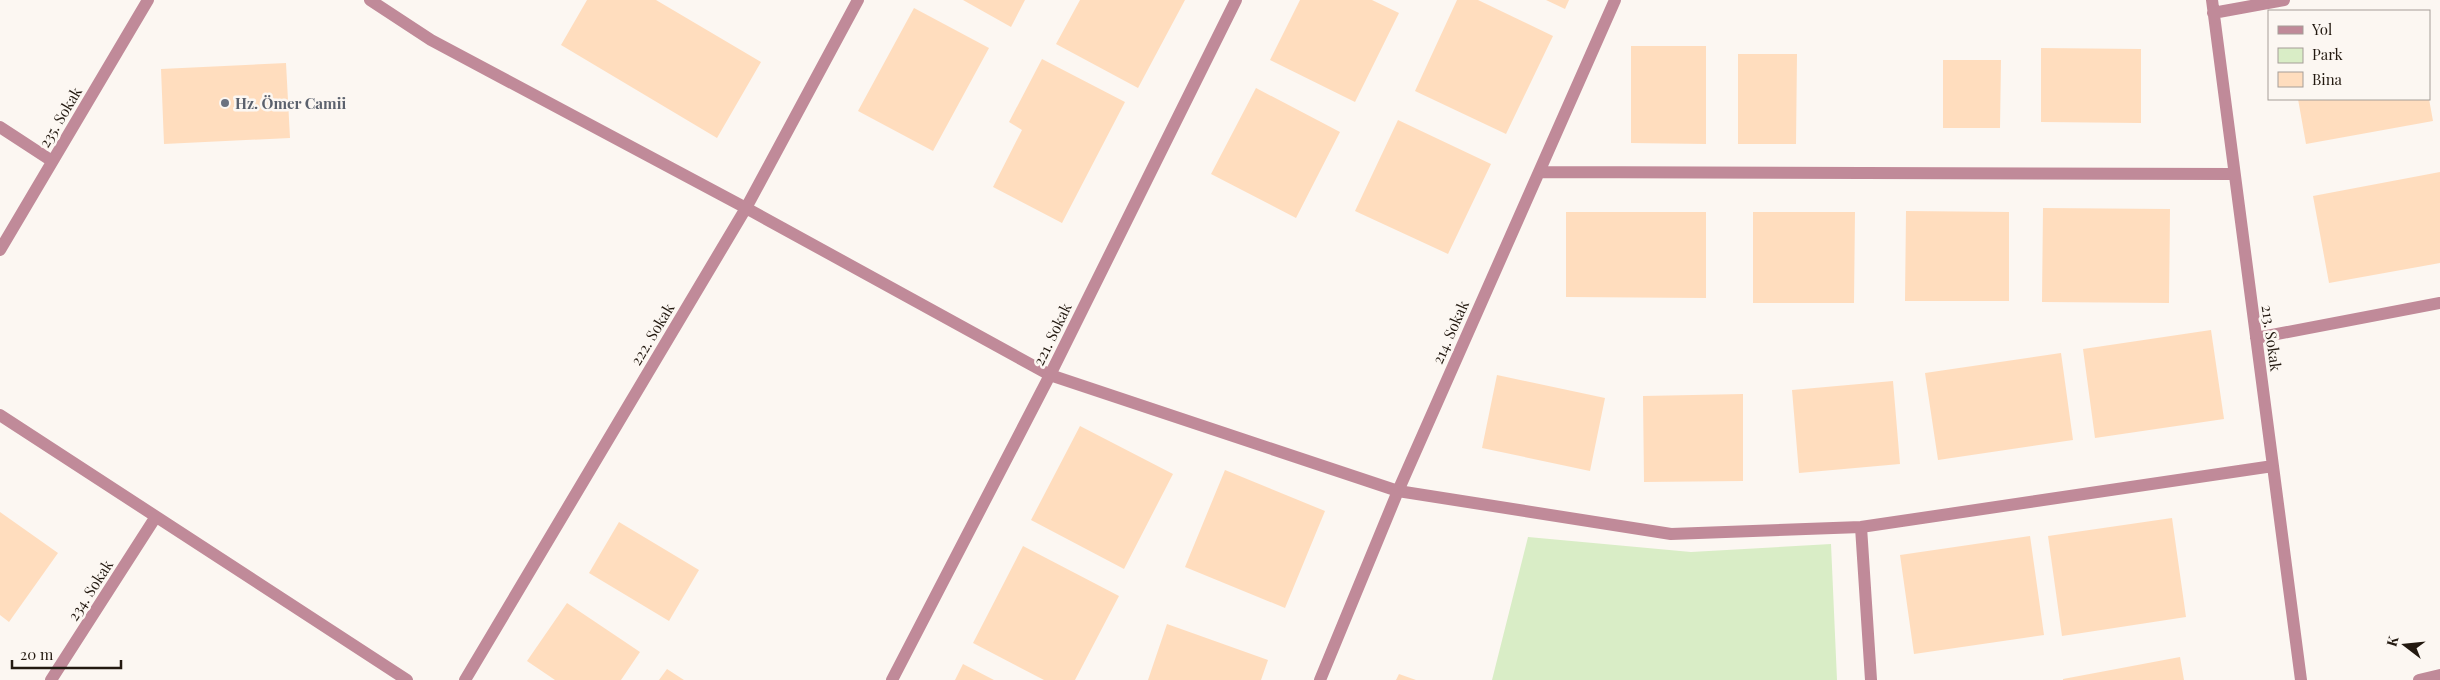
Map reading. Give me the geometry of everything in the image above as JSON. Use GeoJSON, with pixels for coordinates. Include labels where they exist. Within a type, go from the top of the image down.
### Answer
{"type":"FeatureCollection","features":[{"type":"Feature","properties":{"kind":"street","name":"235. Sokak"},"geometry":{"type":"LineString","coordinates":[[0,250],[148,0]]}},
{"type":"Feature","properties":{"kind":"street"},"geometry":{"type":"LineString","coordinates":[[370,0],[431,40],[746,208],[1050,375],[1398,491],[1671,534],[1861,526],[2273,466]]}},
{"type":"Feature","properties":{"kind":"street","name":"222. Sokak"},"geometry":{"type":"LineString","coordinates":[[466,680],[746,208],[858,0]]}},
{"type":"Feature","properties":{"kind":"street","name":"221. Sokak"},"geometry":{"type":"LineString","coordinates":[[892,680],[1050,375],[1236,0]]}},
{"type":"Feature","properties":{"kind":"street","name":"214. Sokak"},"geometry":{"type":"LineString","coordinates":[[1320,680],[1398,491],[1615,0]]}},
{"type":"Feature","properties":{"kind":"street","name":"213. Sokak"},"geometry":{"type":"LineString","coordinates":[[2212,0],[2301,680]]}},
{"type":"Feature","properties":{"kind":"street"},"geometry":{"type":"LineString","coordinates":[[2213,13],[2284,0]]}},
{"type":"Feature","properties":{"kind":"street"},"geometry":{"type":"LineString","coordinates":[[0,127],[52,161]]}},
{"type":"Feature","properties":{"kind":"street"},"geometry":{"type":"LineString","coordinates":[[1539,172],[2234,174]]}},
{"type":"Feature","properties":{"kind":"street"},"geometry":{"type":"LineString","coordinates":[[2256,338],[2440,303]]}},
{"type":"Feature","properties":{"kind":"street"},"geometry":{"type":"LineString","coordinates":[[0,415],[155,518],[407,680]]}},
{"type":"Feature","properties":{"kind":"street","name":"234. Sokak"},"geometry":{"type":"LineString","coordinates":[[52,680],[155,518]]}},
{"type":"Feature","properties":{"kind":"street"},"geometry":{"type":"LineString","coordinates":[[1861,526],[1871,680]]}},
{"type":"Feature","properties":{"kind":"street"},"geometry":{"type":"LineString","coordinates":[[2419,680],[2440,675]]}},
{"type":"Feature","properties":{"kind":"green space"},"geometry":{"type":"Polygon","coordinates":[[[1528,537],[1691,552],[1831,544],[1837,680],[1492,680],[1528,537]]]}},
{"type":"Feature","properties":{"kind":"building"},"geometry":{"type":"Polygon","coordinates":[[[587,0],[656,0],[761,62],[717,138],[561,45],[587,0]]]}},
{"type":"Feature","properties":{"kind":"building"},"geometry":{"type":"Polygon","coordinates":[[[963,0],[1025,0],[1011,27],[963,0]]]}},
{"type":"Feature","properties":{"kind":"building"},"geometry":{"type":"Polygon","coordinates":[[[1080,0],[1185,0],[1138,88],[1056,44],[1080,0]]]}},
{"type":"Feature","properties":{"kind":"building"},"geometry":{"type":"Polygon","coordinates":[[[1300,0],[1372,0],[1399,13],[1355,102],[1270,60],[1300,0]]]}},
{"type":"Feature","properties":{"kind":"building"},"geometry":{"type":"Polygon","coordinates":[[[1457,0],[1478,0],[1553,36],[1506,134],[1415,91],[1457,0]]]}},
{"type":"Feature","properties":{"kind":"building"},"geometry":{"type":"Polygon","coordinates":[[[1546,0],[1569,0],[1565,9],[1546,0]]]}},
{"type":"Feature","properties":{"kind":"building"},"geometry":{"type":"Polygon","coordinates":[[[914,8],[989,48],[933,151],[858,111],[914,8]]]}},
{"type":"Feature","properties":{"kind":"building"},"geometry":{"type":"Polygon","coordinates":[[[1631,46],[1706,46],[1706,144],[1631,143],[1631,46]]]}},
{"type":"Feature","properties":{"kind":"building"},"geometry":{"type":"Polygon","coordinates":[[[2041,48],[2141,49],[2141,123],[2041,122],[2041,48]]]}},
{"type":"Feature","properties":{"kind":"building"},"geometry":{"type":"Polygon","coordinates":[[[1738,54],[1797,54],[1796,144],[1738,144],[1738,54]]]}},
{"type":"Feature","properties":{"kind":"building"},"geometry":{"type":"Polygon","coordinates":[[[1042,59],[1125,102],[1062,223],[993,187],[1022,130],[1009,122],[1042,59]]]}},
{"type":"Feature","properties":{"kind":"building"},"geometry":{"type":"Polygon","coordinates":[[[1943,60],[2001,60],[2000,128],[1943,128],[1943,60]]]}},
{"type":"Feature","properties":{"kind":"building","name":"Hz. Ömer Camii"},"geometry":{"type":"Polygon","coordinates":[[[286,63],[290,138],[164,144],[161,69],[286,63]]]}},
{"type":"Feature","properties":{"kind":"building"},"geometry":{"type":"Polygon","coordinates":[[[1256,88],[1340,132],[1296,218],[1211,174],[1256,88]]]}},
{"type":"Feature","properties":{"kind":"building"},"geometry":{"type":"Polygon","coordinates":[[[2298,100],[2429,100],[2433,121],[2306,144],[2298,100]]]}},
{"type":"Feature","properties":{"kind":"building"},"geometry":{"type":"Polygon","coordinates":[[[1398,120],[1491,164],[1448,254],[1355,211],[1398,120]]]}},
{"type":"Feature","properties":{"kind":"building"},"geometry":{"type":"Polygon","coordinates":[[[2440,172],[2440,263],[2329,283],[2313,196],[2440,172]]]}},
{"type":"Feature","properties":{"kind":"building"},"geometry":{"type":"Polygon","coordinates":[[[2043,208],[2170,209],[2169,303],[2042,302],[2043,208]]]}},
{"type":"Feature","properties":{"kind":"building"},"geometry":{"type":"Polygon","coordinates":[[[1906,211],[2009,212],[2009,301],[1905,301],[1906,211]]]}},
{"type":"Feature","properties":{"kind":"building"},"geometry":{"type":"Polygon","coordinates":[[[1566,212],[1706,212],[1706,298],[1566,297],[1566,212]]]}},
{"type":"Feature","properties":{"kind":"building"},"geometry":{"type":"Polygon","coordinates":[[[1753,212],[1855,212],[1854,303],[1753,303],[1753,212]]]}},
{"type":"Feature","properties":{"kind":"building"},"geometry":{"type":"Polygon","coordinates":[[[2211,330],[2224,419],[2095,438],[2083,349],[2211,330]]]}},
{"type":"Feature","properties":{"kind":"building"},"geometry":{"type":"Polygon","coordinates":[[[2061,353],[2073,440],[1938,460],[1925,373],[2061,353]]]}},
{"type":"Feature","properties":{"kind":"building"},"geometry":{"type":"Polygon","coordinates":[[[1497,375],[1605,398],[1590,471],[1482,448],[1497,375]]]}},
{"type":"Feature","properties":{"kind":"building"},"geometry":{"type":"Polygon","coordinates":[[[1893,381],[1900,464],[1799,473],[1792,390],[1893,381]]]}},
{"type":"Feature","properties":{"kind":"building"},"geometry":{"type":"Polygon","coordinates":[[[1743,394],[1743,481],[1644,482],[1643,396],[1743,394]]]}},
{"type":"Feature","properties":{"kind":"building"},"geometry":{"type":"Polygon","coordinates":[[[1080,426],[1173,474],[1124,569],[1031,520],[1080,426]]]}},
{"type":"Feature","properties":{"kind":"building"},"geometry":{"type":"Polygon","coordinates":[[[1225,470],[1325,511],[1285,608],[1185,567],[1225,470]]]}},
{"type":"Feature","properties":{"kind":"building"},"geometry":{"type":"Polygon","coordinates":[[[0,512],[58,553],[9,622],[0,615],[0,512]]]}},
{"type":"Feature","properties":{"kind":"building"},"geometry":{"type":"Polygon","coordinates":[[[2172,518],[2186,617],[2062,636],[2048,536],[2172,518]]]}},
{"type":"Feature","properties":{"kind":"building"},"geometry":{"type":"Polygon","coordinates":[[[619,522],[699,570],[669,621],[589,573],[619,522]]]}},
{"type":"Feature","properties":{"kind":"building"},"geometry":{"type":"Polygon","coordinates":[[[2030,536],[2044,635],[1914,654],[1900,555],[2030,536]]]}},
{"type":"Feature","properties":{"kind":"building"},"geometry":{"type":"Polygon","coordinates":[[[1023,546],[1119,596],[1075,680],[1044,680],[973,643],[1023,546]]]}},
{"type":"Feature","properties":{"kind":"building"},"geometry":{"type":"Polygon","coordinates":[[[567,603],[640,652],[621,680],[555,680],[527,661],[567,603]]]}},
{"type":"Feature","properties":{"kind":"building"},"geometry":{"type":"Polygon","coordinates":[[[1167,624],[1268,660],[1261,680],[1148,680],[1167,624]]]}},
{"type":"Feature","properties":{"kind":"building"},"geometry":{"type":"Polygon","coordinates":[[[2180,657],[2184,680],[2063,680],[2063,679],[2180,657]]]}},
{"type":"Feature","properties":{"kind":"building"},"geometry":{"type":"Polygon","coordinates":[[[963,664],[994,680],[955,680],[963,664]]]}},
{"type":"Feature","properties":{"kind":"building"},"geometry":{"type":"Polygon","coordinates":[[[667,669],[684,680],[659,680],[667,669]]]}},
{"type":"Feature","properties":{"kind":"building"},"geometry":{"type":"Polygon","coordinates":[[[1399,674],[1416,680],[1396,680],[1399,674]]]}},
{"type":"Feature","properties":{"kind":"place","name":"Hz. Ömer Camii"},"geometry":{"type":"Point","coordinates":[225,103]}}]}
